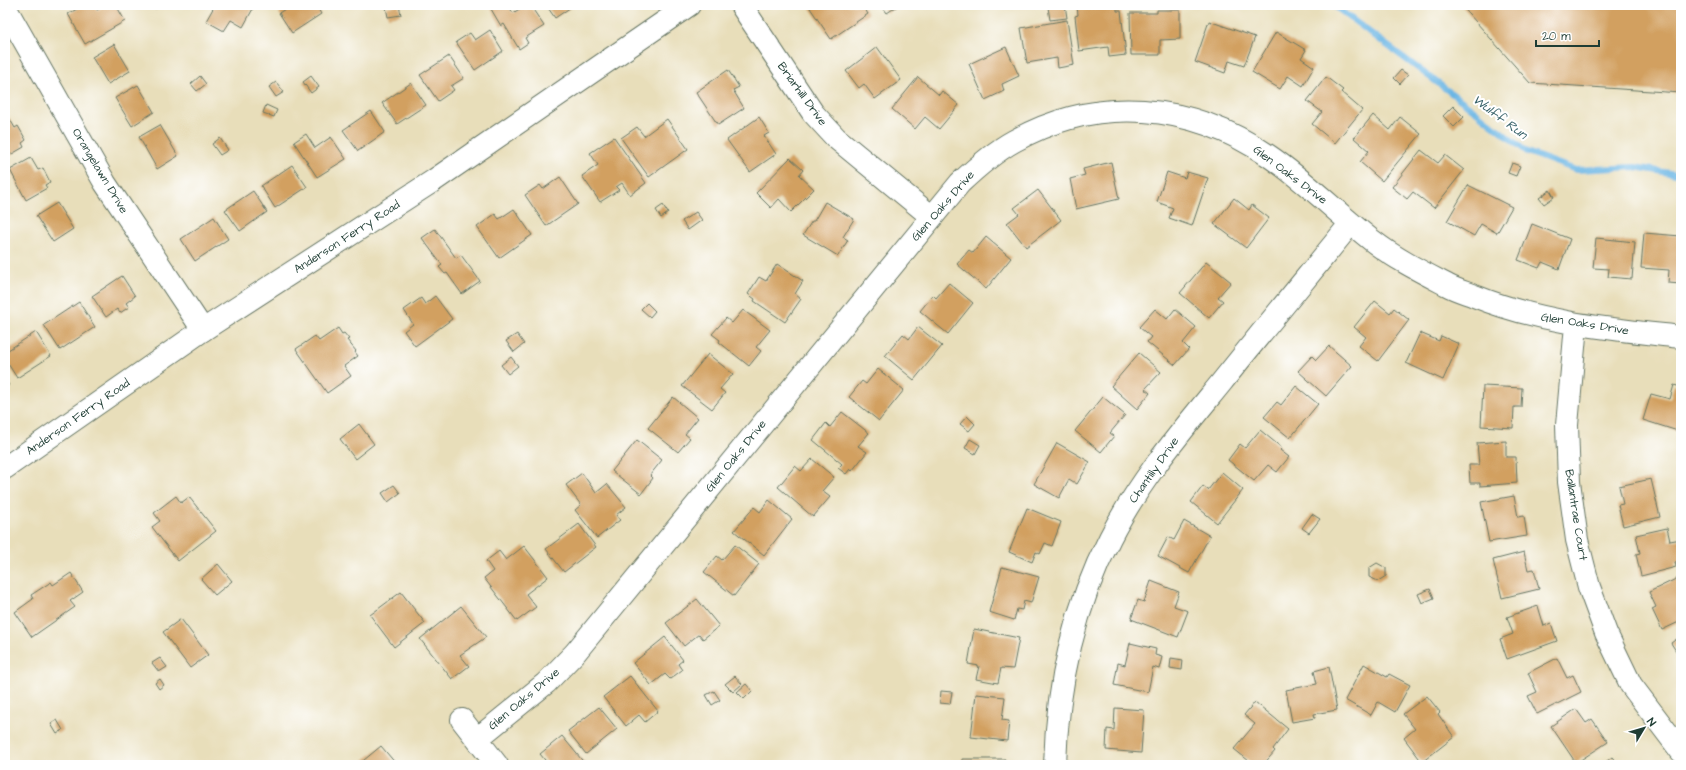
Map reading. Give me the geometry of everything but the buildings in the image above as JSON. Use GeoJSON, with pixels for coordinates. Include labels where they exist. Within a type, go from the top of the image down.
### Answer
{"type":"FeatureCollection","features":[{"type":"Feature","properties":{"kind":"street","name":"Anderson Ferry Road"},"geometry":{"type":"LineString","coordinates":[[5,468],[203,330],[433,181],[689,5]]}},
{"type":"Feature","properties":{"kind":"street","name":"Briarhill Drive"},"geometry":{"type":"LineString","coordinates":[[741,5],[813,113],[836,138],[932,217]]}},
{"type":"Feature","properties":{"kind":"street","name":"Orangelawn Drive"},"geometry":{"type":"LineString","coordinates":[[5,7],[105,183],[203,330]]}},
{"type":"Feature","properties":{"kind":"street","name":"Glen Oaks Drive"},"geometry":{"type":"LineString","coordinates":[[477,739],[546,683],[575,653],[960,183],[989,157],[1014,141],[1040,128],[1067,119],[1096,113],[1134,110],[1163,112],[1201,121],[1237,136],[1270,156],[1352,222],[1375,243],[1407,264],[1450,286],[1497,305],[1540,318],[1576,325],[1681,337]]}},
{"type":"Feature","properties":{"kind":"street","name":"Chantilly Drive"},"geometry":{"type":"LineString","coordinates":[[1055,765],[1056,730],[1062,686],[1071,642],[1087,589],[1110,538],[1138,490],[1170,445],[1352,222]]}},
{"type":"Feature","properties":{"kind":"street","name":"Ballantrae Court"},"geometry":{"type":"LineString","coordinates":[[1576,325],[1567,425],[1569,482],[1578,540],[1590,587],[1606,633],[1631,685],[1681,751]]}},
{"type":"Feature","properties":{"kind":"street"},"geometry":{"type":"LineString","coordinates":[[462,720],[497,765]]}},
{"type":"Feature","properties":{"kind":"waterway","name":"Wulff Run"},"geometry":{"type":"LineString","coordinates":[[1333,5],[1474,110],[1527,152],[1576,170],[1635,167],[1681,175]]}}]}
